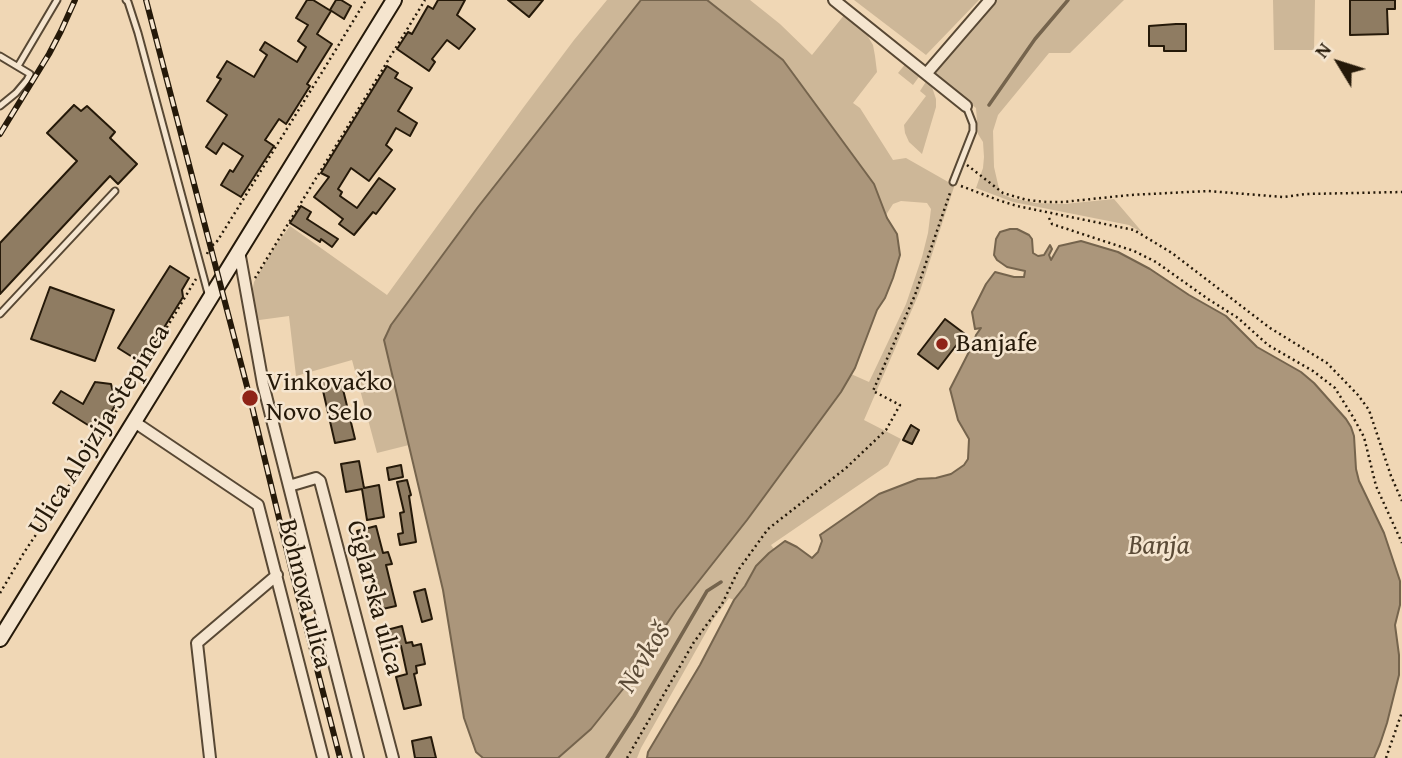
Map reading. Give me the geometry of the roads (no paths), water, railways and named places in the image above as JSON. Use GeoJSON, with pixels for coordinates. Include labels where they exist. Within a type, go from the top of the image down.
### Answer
{"type":"FeatureCollection","features":[{"type":"Feature","properties":{"kind":"main road","name":"Ulica Alojzija Stepinca"},"geometry":{"type":"LineString","coordinates":[[0,639],[394,0]]}},
{"type":"Feature","properties":{"kind":"street"},"geometry":{"type":"LineString","coordinates":[[834,0],[965,106]]}},
{"type":"Feature","properties":{"kind":"street"},"geometry":{"type":"LineString","coordinates":[[926,74],[990,0]]}},
{"type":"Feature","properties":{"kind":"street","name":"Ciglarska ulica"},"geometry":{"type":"LineString","coordinates":[[239,251],[263,384],[358,758]]}},
{"type":"Feature","properties":{"kind":"street","name":"Bohnova ulica"},"geometry":{"type":"LineString","coordinates":[[133,421],[258,505],[323,758]]}},
{"type":"Feature","properties":{"kind":"street","name":"Ciglarska ulica"},"geometry":{"type":"LineString","coordinates":[[289,486],[316,478],[320,481],[393,758]]}},
{"type":"Feature","properties":{"kind":"street"},"geometry":{"type":"LineString","coordinates":[[210,758],[197,643],[277,575]]}},
{"type":"Feature","properties":{"kind":"lane"},"geometry":{"type":"LineString","coordinates":[[18,66],[57,0]]}},
{"type":"Feature","properties":{"kind":"lane"},"geometry":{"type":"LineString","coordinates":[[126,0],[138,33],[209,298]]}},
{"type":"Feature","properties":{"kind":"lane"},"geometry":{"type":"LineString","coordinates":[[0,56],[30,74],[16,93],[0,106]]}},
{"type":"Feature","properties":{"kind":"lane"},"geometry":{"type":"LineString","coordinates":[[953,182],[973,131],[973,124],[965,106]]}},
{"type":"Feature","properties":{"kind":"lane"},"geometry":{"type":"LineString","coordinates":[[0,314],[116,191]]}},
{"type":"Feature","properties":{"kind":"water"},"geometry":{"type":"Polygon","coordinates":[[[641,0],[707,0],[783,60],[874,184],[887,218],[897,234],[900,255],[855,368],[841,392],[747,520],[676,610],[627,684],[591,729],[558,758],[483,758],[476,752],[464,718],[443,590],[384,340],[391,325],[478,207],[641,0]]]}},
{"type":"Feature","properties":{"kind":"water","name":"Banja"},"geometry":{"type":"Polygon","coordinates":[[[1017,229],[1029,235],[1033,253],[1038,256],[1044,255],[1050,245],[1051,260],[1059,246],[1081,241],[1118,252],[1150,269],[1226,316],[1257,347],[1301,372],[1346,419],[1354,436],[1359,481],[1384,533],[1400,581],[1400,605],[1395,625],[1399,675],[1387,723],[1374,758],[647,758],[734,600],[756,566],[769,553],[785,541],[812,558],[818,552],[822,541],[820,535],[879,494],[918,479],[951,474],[964,465],[968,459],[969,439],[958,420],[950,389],[981,328],[975,329],[972,312],[986,284],[995,272],[1024,277],[1025,271],[1007,267],[994,255],[996,239],[1000,232],[1017,229]]]}},
{"type":"Feature","properties":{"kind":"waterway","name":"Nevkoš"},"geometry":{"type":"LineString","coordinates":[[989,105],[1035,39],[1068,0]]}},
{"type":"Feature","properties":{"kind":"waterway","name":"Nevkoš"},"geometry":{"type":"LineString","coordinates":[[607,758],[707,591],[721,582]]}},
{"type":"Feature","properties":{"kind":"railway"},"geometry":{"type":"LineString","coordinates":[[0,134],[49,54],[75,0]]}},
{"type":"Feature","properties":{"kind":"railway"},"geometry":{"type":"LineString","coordinates":[[146,0],[340,758]]}},
{"type":"Feature","properties":{"kind":"place","name":"Banjafe"},"geometry":{"type":"Point","coordinates":[942,344]}},
{"type":"Feature","properties":{"kind":"place","name":"Vinkovačko Novo Selo"},"geometry":{"type":"Point","coordinates":[250,398]}}]}
